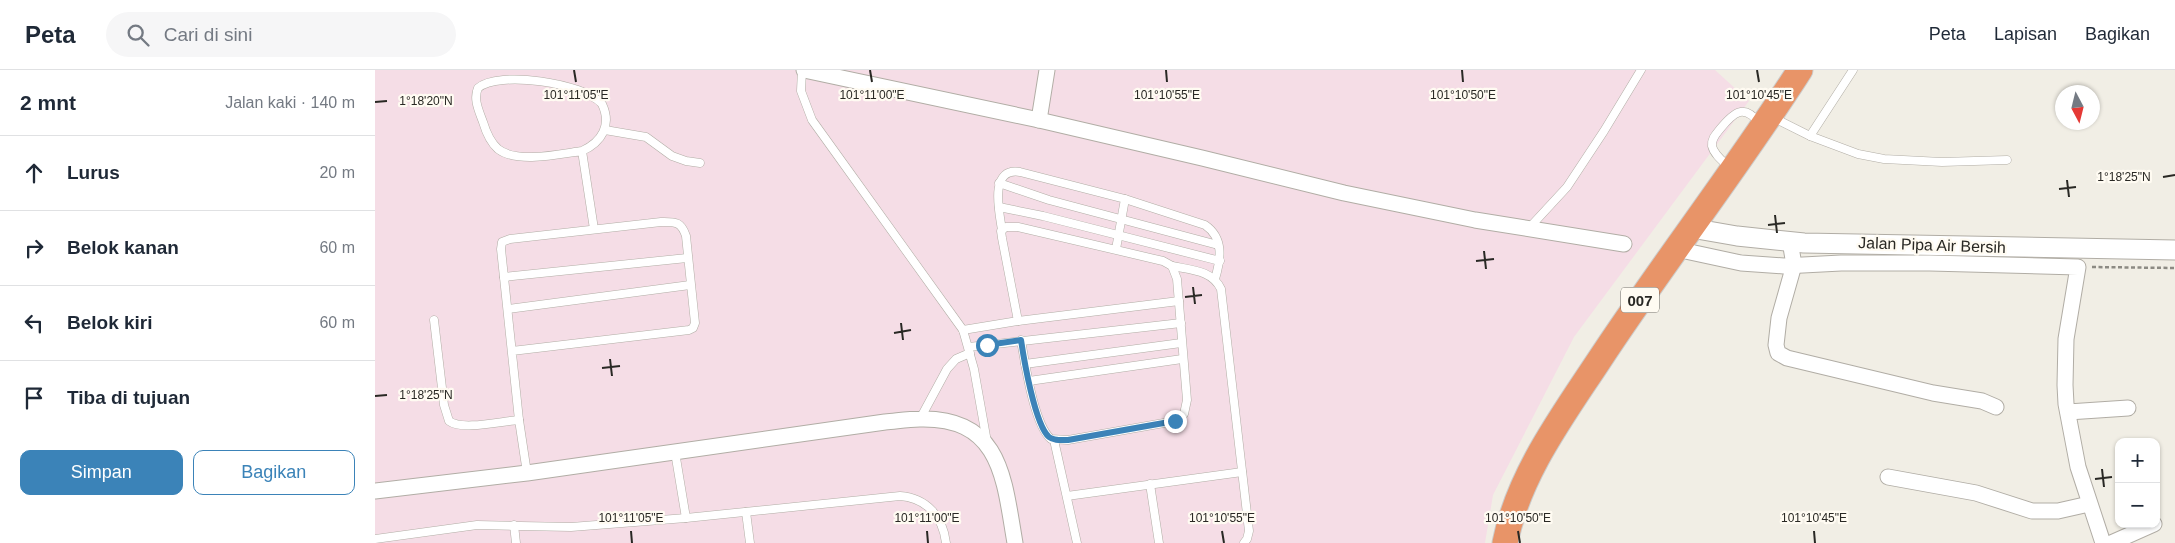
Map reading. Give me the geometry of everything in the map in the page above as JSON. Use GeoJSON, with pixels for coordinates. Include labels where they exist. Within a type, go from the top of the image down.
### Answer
{"type":"FeatureCollection","features":[{"type":"Feature","properties":{"kind":"highway","name":"007"},"geometry":{"type":"LineString","coordinates":[[1505,543],[1517,504],[1551,434],[1614,338],[1767,122],[1800,70]]}},
{"type":"Feature","properties":{"kind":"street"},"geometry":{"type":"LineString","coordinates":[[803,70],[1039,120],[1344,193],[1475,220],[1625,244]]}},
{"type":"Feature","properties":{"kind":"street"},"geometry":{"type":"LineString","coordinates":[[1039,120],[1047,70]]}},
{"type":"Feature","properties":{"kind":"street","name":"Jalan Pipa Air Bersih"},"geometry":{"type":"LineString","coordinates":[[1691,228],[1737,236],[1790,241],[1973,247],[2175,250]]}},
{"type":"Feature","properties":{"kind":"street"},"geometry":{"type":"LineString","coordinates":[[1790,241],[1794,265],[1779,318],[1776,348],[1779,354],[1787,358],[1933,392],[1982,401],[1996,407]]}},
{"type":"Feature","properties":{"kind":"street"},"geometry":{"type":"LineString","coordinates":[[1676,249],[1741,263],[1794,265],[1930,263],[2078,267],[2067,339],[2065,385],[2078,466],[2103,543]]}},
{"type":"Feature","properties":{"kind":"street"},"geometry":{"type":"LineString","coordinates":[[2068,412],[2128,408]]}},
{"type":"Feature","properties":{"kind":"street"},"geometry":{"type":"LineString","coordinates":[[375,490],[527,473],[920,419],[943,422],[968,429],[987,444],[1001,469],[1015,543]]}},
{"type":"Feature","properties":{"kind":"street"},"geometry":{"type":"LineString","coordinates":[[1888,477],[1975,493],[2032,511],[2058,511],[2089,504]]}},
{"type":"Feature","properties":{"kind":"street"},"geometry":{"type":"LineString","coordinates":[[2111,543],[2146,528]]}},
{"type":"Feature","properties":{"kind":"lane"},"geometry":{"type":"LineString","coordinates":[[803,70],[801,91],[812,120],[963,330],[970,350],[987,444]]}},
{"type":"Feature","properties":{"kind":"lane"},"geometry":{"type":"LineString","coordinates":[[1530,228],[1567,187],[1641,70]]}},
{"type":"Feature","properties":{"kind":"lane"},"geometry":{"type":"LineString","coordinates":[[1810,136],[1853,70]]}},
{"type":"Feature","properties":{"kind":"lane"},"geometry":{"type":"LineString","coordinates":[[518,79],[558,82],[575,87],[602,104],[607,116],[605,130],[592,146],[583,151],[546,156],[526,156],[501,151],[491,140],[481,119],[476,99],[478,88],[493,81],[518,79]]}},
{"type":"Feature","properties":{"kind":"lane"},"geometry":{"type":"LineString","coordinates":[[1732,169],[1714,151],[1712,143],[1715,135],[1732,114],[1737,112],[1749,113],[1767,122],[1858,154],[1885,159],[1942,162],[2007,160]]}},
{"type":"Feature","properties":{"kind":"lane"},"geometry":{"type":"LineString","coordinates":[[605,130],[646,137],[672,156],[700,163]]}},
{"type":"Feature","properties":{"kind":"lane"},"geometry":{"type":"LineString","coordinates":[[583,151],[594,229]]}},
{"type":"Feature","properties":{"kind":"lane"},"geometry":{"type":"LineString","coordinates":[[1017,321],[1005,261],[999,207],[999,183],[1005,174],[1016,171],[1125,200],[1205,226],[1211,230],[1219,244],[1220,261],[1215,279]]}},
{"type":"Feature","properties":{"kind":"lane"},"geometry":{"type":"LineString","coordinates":[[999,183],[1049,200],[1219,244]]}},
{"type":"Feature","properties":{"kind":"lane"},"geometry":{"type":"LineString","coordinates":[[1116,249],[1125,200]]}},
{"type":"Feature","properties":{"kind":"lane"},"geometry":{"type":"LineString","coordinates":[[999,207],[1220,261]]}},
{"type":"Feature","properties":{"kind":"lane"},"geometry":{"type":"LineString","coordinates":[[512,351],[693,328],[695,323],[686,236],[683,227],[677,222],[594,229],[504,240],[501,247],[519,420],[527,473]]}},
{"type":"Feature","properties":{"kind":"lane"},"geometry":{"type":"LineString","coordinates":[[1002,230],[1019,227],[1116,249],[1163,261],[1172,266],[1209,274],[1215,279],[1222,294],[1249,531],[1249,536],[1244,543]]}},
{"type":"Feature","properties":{"kind":"lane"},"geometry":{"type":"LineString","coordinates":[[504,277],[687,258]]}},
{"type":"Feature","properties":{"kind":"lane"},"geometry":{"type":"LineString","coordinates":[[1021,340],[1041,427],[1054,440],[1068,440],[1179,419],[1184,414],[1187,400],[1182,359],[1177,279],[1172,266]]}},
{"type":"Feature","properties":{"kind":"lane"},"geometry":{"type":"LineString","coordinates":[[508,308],[690,285]]}},
{"type":"Feature","properties":{"kind":"lane"},"geometry":{"type":"LineString","coordinates":[[963,330],[1017,321],[1179,301]]}},
{"type":"Feature","properties":{"kind":"lane"},"geometry":{"type":"LineString","coordinates":[[434,320],[443,405],[449,421],[455,425],[466,425],[519,420]]}},
{"type":"Feature","properties":{"kind":"lane"},"geometry":{"type":"LineString","coordinates":[[920,419],[947,369],[956,359],[970,350],[1021,340],[1181,323]]}},
{"type":"Feature","properties":{"kind":"lane"},"geometry":{"type":"LineString","coordinates":[[1025,364],[1181,343]]}},
{"type":"Feature","properties":{"kind":"lane"},"geometry":{"type":"LineString","coordinates":[[1029,381],[1182,359]]}},
{"type":"Feature","properties":{"kind":"lane"},"geometry":{"type":"LineString","coordinates":[[1054,440],[1077,543]]}},
{"type":"Feature","properties":{"kind":"lane"},"geometry":{"type":"LineString","coordinates":[[675,452],[686,518]]}},
{"type":"Feature","properties":{"kind":"lane"},"geometry":{"type":"LineString","coordinates":[[1067,496],[1242,472]]}},
{"type":"Feature","properties":{"kind":"lane"},"geometry":{"type":"LineString","coordinates":[[1150,484],[1159,543]]}},
{"type":"Feature","properties":{"kind":"lane"},"geometry":{"type":"LineString","coordinates":[[375,539],[477,525],[571,528],[908,496],[931,509],[942,528],[946,543]]}},
{"type":"Feature","properties":{"kind":"lane"},"geometry":{"type":"LineString","coordinates":[[746,512],[750,543]]}},
{"type":"Feature","properties":{"kind":"lane"},"geometry":{"type":"LineString","coordinates":[[514,525],[516,543]]}},
{"type":"Feature","properties":{"kind":"path"},"geometry":{"type":"LineString","coordinates":[[2078,267],[2175,268]]}},
{"type":"Feature","properties":{"kind":"shaded area"},"geometry":{"type":"Polygon","coordinates":[[[375,70],[1715,70],[1749,101],[1574,337],[1493,495],[1485,543],[375,543],[375,70]]]}},
{"type":"Feature","properties":{"kind":"route"},"geometry":{"type":"LineString","coordinates":[[987,345],[1021,340],[1041,427],[1051,439],[1068,440],[1175,421]]}}]}
